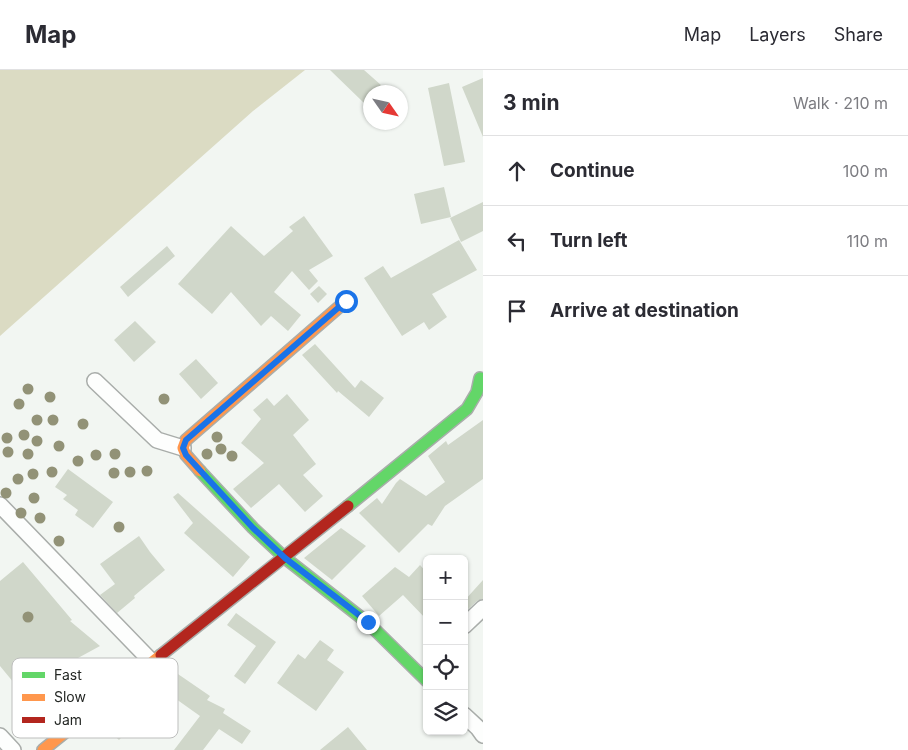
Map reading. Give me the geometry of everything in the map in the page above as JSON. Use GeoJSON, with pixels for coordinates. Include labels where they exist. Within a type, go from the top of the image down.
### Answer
{"type":"FeatureCollection","features":[{"type":"Feature","properties":{"kind":"street"},"geometry":{"type":"LineString","coordinates":[[346,301],[186,440],[183,448],[186,455],[253,528],[285,558],[368,622],[423,672]]}},
{"type":"Feature","properties":{"kind":"street"},"geometry":{"type":"LineString","coordinates":[[157,658],[285,558],[467,409],[478,392],[480,378]]}},
{"type":"Feature","properties":{"kind":"street"},"geometry":{"type":"LineString","coordinates":[[95,382],[157,440],[183,448]]}},
{"type":"Feature","properties":{"kind":"street"},"geometry":{"type":"LineString","coordinates":[[0,505],[148,658]]}},
{"type":"Feature","properties":{"kind":"street"},"geometry":{"type":"LineString","coordinates":[[468,622],[483,608]]}},
{"type":"Feature","properties":{"kind":"street"},"geometry":{"type":"LineString","coordinates":[[468,719],[483,735]]}},
{"type":"Feature","properties":{"kind":"street"},"geometry":{"type":"LineString","coordinates":[[0,736],[13,750]]}},
{"type":"Feature","properties":{"kind":"street"},"geometry":{"type":"LineString","coordinates":[[44,750],[59,738]]}},
{"type":"Feature","properties":{"kind":"green space"},"geometry":{"type":"Polygon","coordinates":[[[0,70],[305,70],[253,111],[0,336],[0,70]]]}},
{"type":"Feature","properties":{"kind":"building"},"geometry":{"type":"Polygon","coordinates":[[[330,70],[364,70],[381,85],[363,85],[363,102],[330,70]]]}},
{"type":"Feature","properties":{"kind":"building"},"geometry":{"type":"Polygon","coordinates":[[[483,78],[483,137],[462,87],[483,78]]]}},
{"type":"Feature","properties":{"kind":"building"},"geometry":{"type":"Polygon","coordinates":[[[449,83],[465,162],[444,166],[428,88],[449,83]]]}},
{"type":"Feature","properties":{"kind":"building"},"geometry":{"type":"Polygon","coordinates":[[[444,187],[451,217],[421,224],[414,194],[444,187]]]}},
{"type":"Feature","properties":{"kind":"building"},"geometry":{"type":"Polygon","coordinates":[[[483,202],[483,231],[461,242],[450,218],[483,202]]]}},
{"type":"Feature","properties":{"kind":"building"},"geometry":{"type":"Polygon","coordinates":[[[304,216],[333,256],[309,270],[318,281],[309,290],[292,271],[274,292],[301,315],[288,331],[271,316],[261,326],[231,292],[212,314],[178,284],[231,226],[264,256],[293,231],[289,227],[304,216]]]}},
{"type":"Feature","properties":{"kind":"building"},"geometry":{"type":"Polygon","coordinates":[[[459,240],[477,270],[432,294],[447,317],[429,330],[424,322],[402,336],[364,278],[383,266],[391,278],[459,240]]]}},
{"type":"Feature","properties":{"kind":"building"},"geometry":{"type":"Polygon","coordinates":[[[167,246],[175,256],[128,297],[120,287],[167,246]]]}},
{"type":"Feature","properties":{"kind":"building"},"geometry":{"type":"Polygon","coordinates":[[[319,286],[327,294],[318,303],[310,294],[319,286]]]}},
{"type":"Feature","properties":{"kind":"building"},"geometry":{"type":"Polygon","coordinates":[[[135,321],[156,342],[134,362],[114,340],[135,321]]]}},
{"type":"Feature","properties":{"kind":"building"},"geometry":{"type":"Polygon","coordinates":[[[315,344],[355,388],[361,380],[384,398],[369,417],[338,391],[337,393],[302,355],[315,344]]]}},
{"type":"Feature","properties":{"kind":"building"},"geometry":{"type":"Polygon","coordinates":[[[196,359],[218,383],[201,399],[179,374],[196,359]]]}},
{"type":"Feature","properties":{"kind":"building"},"geometry":{"type":"Polygon","coordinates":[[[287,394],[309,420],[293,435],[316,464],[303,475],[323,496],[305,512],[279,484],[251,508],[233,489],[264,463],[241,443],[261,419],[253,410],[267,398],[274,406],[287,394]]]}},
{"type":"Feature","properties":{"kind":"building"},"geometry":{"type":"Polygon","coordinates":[[[483,420],[483,479],[445,506],[432,526],[428,524],[399,553],[359,513],[377,498],[382,504],[400,479],[426,496],[445,482],[428,456],[446,441],[448,445],[483,420]]]}},
{"type":"Feature","properties":{"kind":"building"},"geometry":{"type":"Polygon","coordinates":[[[68,469],[113,502],[93,528],[75,515],[78,510],[63,499],[67,495],[55,487],[68,469]]]}},
{"type":"Feature","properties":{"kind":"building"},"geometry":{"type":"Polygon","coordinates":[[[178,493],[250,557],[233,577],[184,533],[193,523],[173,497],[178,493]]]}},
{"type":"Feature","properties":{"kind":"building"},"geometry":{"type":"Polygon","coordinates":[[[341,528],[366,546],[332,580],[304,558],[341,528]]]}},
{"type":"Feature","properties":{"kind":"building"},"geometry":{"type":"Polygon","coordinates":[[[139,536],[165,570],[117,613],[100,595],[115,584],[100,564],[139,536]]]}},
{"type":"Feature","properties":{"kind":"building"},"geometry":{"type":"Polygon","coordinates":[[[23,562],[72,620],[70,621],[100,646],[78,658],[12,658],[12,681],[0,666],[0,581],[23,562]]]}},
{"type":"Feature","properties":{"kind":"building"},"geometry":{"type":"Polygon","coordinates":[[[420,565],[423,568],[423,616],[403,595],[379,616],[362,596],[395,567],[409,577],[420,565]]]}},
{"type":"Feature","properties":{"kind":"building"},"geometry":{"type":"Polygon","coordinates":[[[483,580],[483,599],[477,601],[468,609],[468,597],[483,580]]]}},
{"type":"Feature","properties":{"kind":"building"},"geometry":{"type":"Polygon","coordinates":[[[236,613],[276,642],[245,684],[234,676],[256,646],[227,625],[236,613]]]}},
{"type":"Feature","properties":{"kind":"building"},"geometry":{"type":"Polygon","coordinates":[[[320,640],[334,650],[327,660],[344,672],[316,711],[277,683],[298,654],[305,659],[320,640]]]}},
{"type":"Feature","properties":{"kind":"building"},"geometry":{"type":"Polygon","coordinates":[[[178,674],[210,696],[207,700],[225,709],[223,713],[251,731],[242,744],[219,729],[203,750],[174,750],[200,716],[178,700],[178,674]]]}},
{"type":"Feature","properties":{"kind":"building"},"geometry":{"type":"Polygon","coordinates":[[[348,727],[367,750],[320,750],[348,727]]]}},
{"type":"Feature","properties":{"kind":"traffic: fast"},"geometry":{"type":"LineString","coordinates":[[348,506],[467,409],[477,392],[480,378]]}},
{"type":"Feature","properties":{"kind":"traffic: fast"},"geometry":{"type":"LineString","coordinates":[[200,471],[253,528],[285,558],[368,623],[423,677]]}},
{"type":"Feature","properties":{"kind":"traffic: slow"},"geometry":{"type":"LineString","coordinates":[[200,471],[186,455],[183,448],[186,440],[346,301]]}},
{"type":"Feature","properties":{"kind":"traffic: slow"},"geometry":{"type":"LineString","coordinates":[[157,658],[161,655]]}},
{"type":"Feature","properties":{"kind":"traffic: slow"},"geometry":{"type":"LineString","coordinates":[[43,750],[58,738]]}},
{"type":"Feature","properties":{"kind":"traffic: jam"},"geometry":{"type":"LineString","coordinates":[[161,655],[348,506]]}},
{"type":"Feature","properties":{"kind":"route"},"geometry":{"type":"LineString","coordinates":[[346,301],[186,440],[183,448],[186,455],[253,528],[285,558],[368,622]]}}]}
